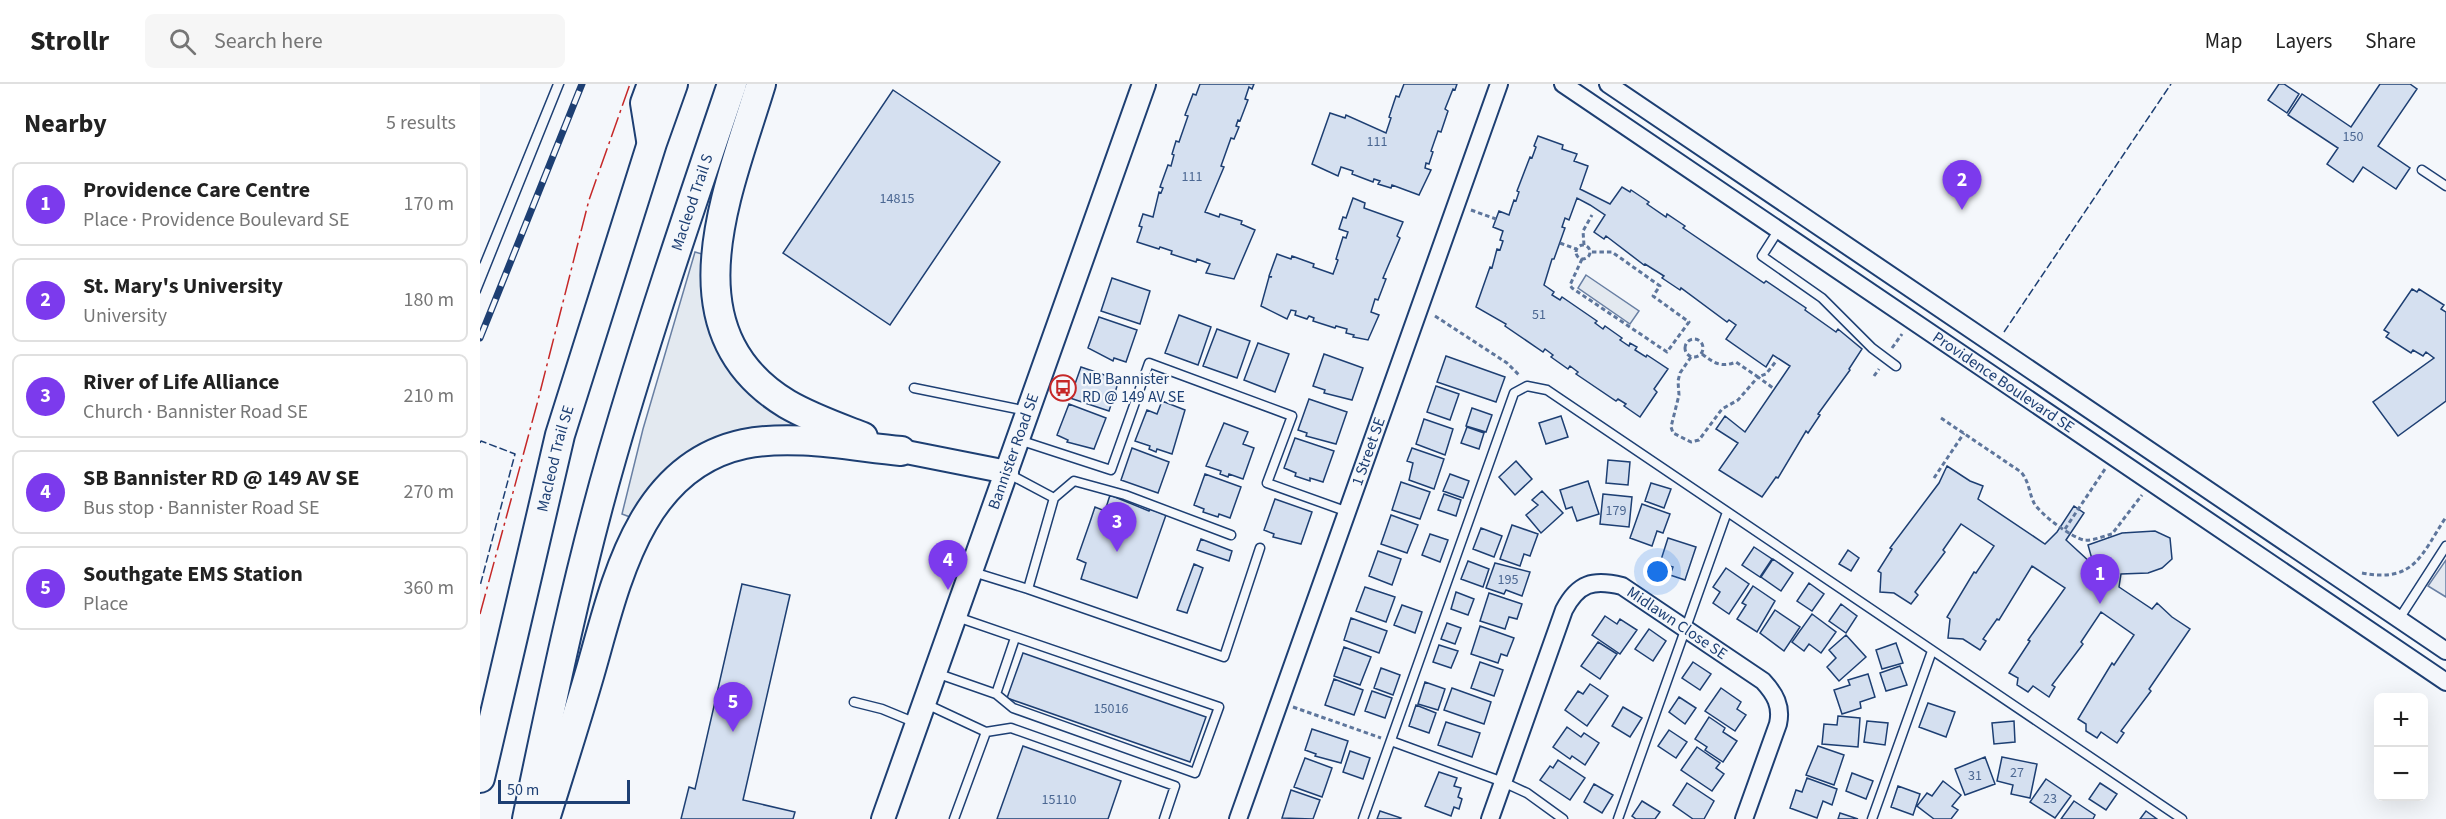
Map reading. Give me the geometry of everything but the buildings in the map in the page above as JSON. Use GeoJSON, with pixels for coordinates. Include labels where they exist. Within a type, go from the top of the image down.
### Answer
{"type":"FeatureCollection","features":[{"type":"Feature","properties":{"kind":"highway"},"geometry":{"type":"LineString","coordinates":[[652,84],[645,103],[652,143]]}},
{"type":"Feature","properties":{"kind":"highway"},"geometry":{"type":"LineString","coordinates":[[652,143],[673,84]]}},
{"type":"Feature","properties":{"kind":"highway","name":"Macleod Trail S"},"geometry":{"type":"LineString","coordinates":[[527,819],[560,662],[611,459],[653,321],[732,84]]}},
{"type":"Feature","properties":{"kind":"highway"},"geometry":{"type":"LineString","coordinates":[[761,84],[716,247],[714,292],[723,330],[743,366],[787,404],[823,422],[901,451]]}},
{"type":"Feature","properties":{"kind":"highway","name":"Macleod Trail SE"},"geometry":{"type":"LineString","coordinates":[[480,778],[488,716],[560,435],[652,143]]}},
{"type":"Feature","properties":{"kind":"highway"},"geometry":{"type":"LineString","coordinates":[[545,819],[615,586],[638,531],[667,488],[691,466],[708,457],[741,445],[761,441],[802,441],[901,451]]}},
{"type":"Feature","properties":{"kind":"street","name":"Bannister Road SE"},"geometry":{"type":"LineString","coordinates":[[883,819],[1144,84]]}},
{"type":"Feature","properties":{"kind":"street","name":"1 Street SE"},"geometry":{"type":"LineString","coordinates":[[1238,819],[1499,84]]}},
{"type":"Feature","properties":{"kind":"street","name":"Providence Boulevard SE"},"geometry":{"type":"LineString","coordinates":[[1563,84],[2446,682]]}},
{"type":"Feature","properties":{"kind":"street","name":"Providence Boulevard SE"},"geometry":{"type":"LineString","coordinates":[[1608,84],[2446,651]]}},
{"type":"Feature","properties":{"kind":"street"},"geometry":{"type":"LineString","coordinates":[[901,451],[1007,472]]}},
{"type":"Feature","properties":{"kind":"street","name":"Midlawn Close SE"},"geometry":{"type":"LineString","coordinates":[[1490,819],[1571,595],[1594,582],[1605,582],[1622,586],[1763,681],[1776,699],[1780,713],[1778,724],[1744,819]]}},
{"type":"Feature","properties":{"kind":"lane"},"geometry":{"type":"LineString","coordinates":[[2422,170],[2446,186]]}},
{"type":"Feature","properties":{"kind":"lane"},"geometry":{"type":"LineString","coordinates":[[1778,231],[1762,256],[1822,298],[1872,348],[1896,366]]}},
{"type":"Feature","properties":{"kind":"lane"},"geometry":{"type":"LineString","coordinates":[[1018,439],[1111,470],[1149,363],[1292,416],[1267,483],[1348,512]]}},
{"type":"Feature","properties":{"kind":"lane"},"geometry":{"type":"LineString","coordinates":[[1363,819],[1514,393],[1527,386],[1547,390],[2182,819]]}},
{"type":"Feature","properties":{"kind":"lane"},"geometry":{"type":"LineString","coordinates":[[914,388],[1028,411]]}},
{"type":"Feature","properties":{"kind":"lane"},"geometry":{"type":"LineString","coordinates":[[1007,472],[1054,498]]}},
{"type":"Feature","properties":{"kind":"lane"},"geometry":{"type":"LineString","coordinates":[[1029,589],[1054,498],[1074,482],[1125,495],[1231,535]]}},
{"type":"Feature","properties":{"kind":"lane"},"geometry":{"type":"LineString","coordinates":[[1618,819],[1727,512]]}},
{"type":"Feature","properties":{"kind":"lane"},"geometry":{"type":"LineString","coordinates":[[2399,619],[2446,546]]}},
{"type":"Feature","properties":{"kind":"lane"},"geometry":{"type":"LineString","coordinates":[[972,571],[1224,657],[1260,548]]}},
{"type":"Feature","properties":{"kind":"lane"},"geometry":{"type":"LineString","coordinates":[[935,673],[996,694],[1013,708],[1195,773],[1219,707],[956,617]]}},
{"type":"Feature","properties":{"kind":"lane"},"geometry":{"type":"LineString","coordinates":[[996,694],[1015,638]]}},
{"type":"Feature","properties":{"kind":"lane"},"geometry":{"type":"LineString","coordinates":[[1872,819],[1932,651]]}},
{"type":"Feature","properties":{"kind":"lane"},"geometry":{"type":"LineString","coordinates":[[854,702],[882,709],[920,713],[986,732],[1011,728],[1175,786],[1164,819]]}},
{"type":"Feature","properties":{"kind":"lane"},"geometry":{"type":"LineString","coordinates":[[954,819],[986,732]]}},
{"type":"Feature","properties":{"kind":"lane"},"geometry":{"type":"LineString","coordinates":[[1391,741],[1503,782],[1527,793],[1563,819]]}},
{"type":"Feature","properties":{"kind":"path"},"geometry":{"type":"LineString","coordinates":[[1469,210],[1496,219]]}},
{"type":"Feature","properties":{"kind":"path"},"geometry":{"type":"LineString","coordinates":[[1590,252],[1587,259],[1582,260],[1570,285],[1572,288],[1667,352],[1689,322],[1653,296],[1660,286],[1612,252],[1590,252],[1584,245],[1583,231],[1592,215]]}},
{"type":"Feature","properties":{"kind":"path"},"geometry":{"type":"LineString","coordinates":[[1560,243],[1576,249],[1584,245]]}},
{"type":"Feature","properties":{"kind":"path"},"geometry":{"type":"LineString","coordinates":[[1576,249],[1577,256],[1582,260]]}},
{"type":"Feature","properties":{"kind":"path"},"geometry":{"type":"LineString","coordinates":[[1431,313],[1507,363],[1527,386]]}},
{"type":"Feature","properties":{"kind":"path"},"geometry":{"type":"LineString","coordinates":[[1678,336],[1687,342]]}},
{"type":"Feature","properties":{"kind":"path"},"geometry":{"type":"LineString","coordinates":[[1687,342],[1695,339],[1701,342],[1702,354]]}},
{"type":"Feature","properties":{"kind":"path"},"geometry":{"type":"LineString","coordinates":[[1687,342],[1685,350],[1690,357]]}},
{"type":"Feature","properties":{"kind":"path"},"geometry":{"type":"LineString","coordinates":[[1690,357],[1702,354]]}},
{"type":"Feature","properties":{"kind":"path"},"geometry":{"type":"LineString","coordinates":[[1702,354],[1718,365],[1726,366],[1736,362],[1773,388]]}},
{"type":"Feature","properties":{"kind":"path"},"geometry":{"type":"LineString","coordinates":[[1690,357],[1678,381],[1679,395],[1671,427],[1673,433],[1691,442],[1699,440],[1722,409],[1738,400],[1758,377],[1766,374],[1778,360]]}},
{"type":"Feature","properties":{"kind":"path"},"geometry":{"type":"LineString","coordinates":[[1941,418],[2021,472],[2026,478],[2034,503],[2042,513],[2065,530],[2085,540],[2112,534],[2145,492]]}},
{"type":"Feature","properties":{"kind":"path"},"geometry":{"type":"LineString","coordinates":[[1934,478],[1964,433]]}},
{"type":"Feature","properties":{"kind":"path"},"geometry":{"type":"LineString","coordinates":[[2065,530],[2108,465]]}},
{"type":"Feature","properties":{"kind":"path"},"geometry":{"type":"LineString","coordinates":[[2359,572],[2380,576],[2406,571],[2416,562],[2446,517]]}},
{"type":"Feature","properties":{"kind":"path"},"geometry":{"type":"LineString","coordinates":[[1279,704],[1391,741]]}},
{"type":"Feature","properties":{"kind":"shaded area"},"geometry":{"type":"Polygon","coordinates":[[[695,252],[702,254],[702,296],[707,320],[720,350],[796,420],[794,428],[734,432],[701,444],[661,475],[630,517],[622,514],[643,429],[695,252]]]}},
{"type":"Feature","properties":{"kind":"shaded area"},"geometry":{"type":"Polygon","coordinates":[[[1586,275],[1639,311],[1630,324],[1578,288],[1586,275]]]}},
{"type":"Feature","properties":{"kind":"shaded area"},"geometry":{"type":"Polygon","coordinates":[[[2446,560],[2446,597],[2428,586],[2446,560]]]}},
{"type":"Feature","properties":{"kind":"tram line"},"geometry":{"type":"LineString","coordinates":[[480,263],[553,84]]}},
{"type":"Feature","properties":{"kind":"tram line"},"geometry":{"type":"LineString","coordinates":[[480,293],[564,84]]}},
{"type":"Feature","properties":{"kind":"railway"},"geometry":{"type":"LineString","coordinates":[[480,338],[582,84]]}},
{"type":"Feature","properties":{"kind":"fence"},"geometry":{"type":"LineString","coordinates":[[2004,332],[2171,84]]}},
{"type":"Feature","properties":{"kind":"fence"},"geometry":{"type":"LineString","coordinates":[[480,443],[481,441],[515,454],[480,586]]}},
{"type":"Feature","properties":{"kind":"power"},"geometry":{"type":"LineString","coordinates":[[480,614],[589,200],[630,84]]}},
{"type":"Feature","properties":{"kind":"place","name":"St. Mary's University"},"geometry":{"type":"Point","coordinates":[1962,210]}},
{"type":"Feature","properties":{"kind":"place","name":"NB Bannister RD @ 149 AV SE"},"geometry":{"type":"Point","coordinates":[1063,388]}},
{"type":"Feature","properties":{"kind":"place","name":"River of Life Alliance"},"geometry":{"type":"Point","coordinates":[1117,552]}},
{"type":"Feature","properties":{"kind":"place","name":"SB Bannister RD @ 149 AV SE"},"geometry":{"type":"Point","coordinates":[948,590]}},
{"type":"Feature","properties":{"kind":"place","name":"Providence Care Centre"},"geometry":{"type":"Point","coordinates":[2100,604]}},
{"type":"Feature","properties":{"kind":"place","name":"Southgate EMS Station"},"geometry":{"type":"Point","coordinates":[733,732]}}]}
